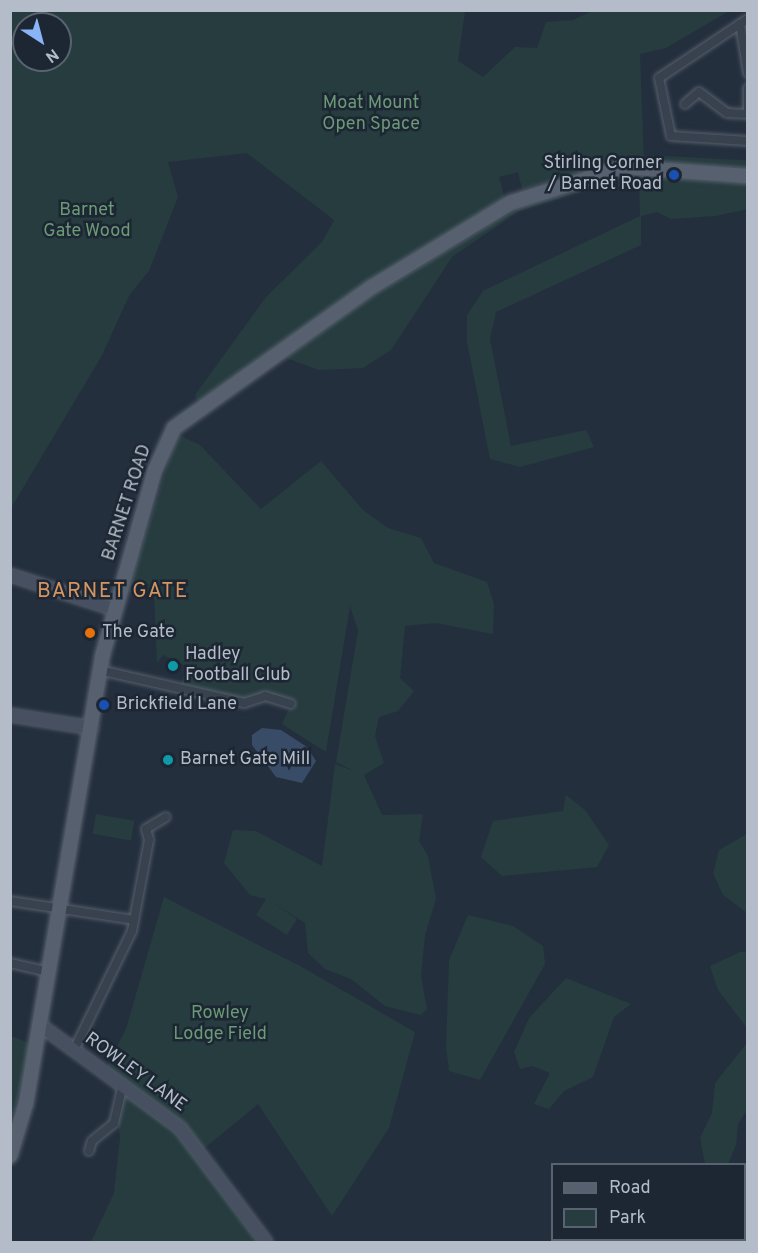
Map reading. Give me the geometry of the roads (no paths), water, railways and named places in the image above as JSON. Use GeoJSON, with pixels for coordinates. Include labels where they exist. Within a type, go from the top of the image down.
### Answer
{"type":"FeatureCollection","features":[{"type":"Feature","properties":{"kind":"main road","name":"BARNET ROAD"},"geometry":{"type":"LineString","coordinates":[[10,1156],[40,1025],[92,728],[99,670],[114,609],[155,470],[174,428],[372,286],[510,203],[583,177],[636,166],[747,176]]}},
{"type":"Feature","properties":{"kind":"street"},"geometry":{"type":"LineString","coordinates":[[747,73],[743,22],[659,78],[671,136],[747,141]]}},
{"type":"Feature","properties":{"kind":"street"},"geometry":{"type":"LineString","coordinates":[[747,88],[747,109]]}},
{"type":"Feature","properties":{"kind":"street"},"geometry":{"type":"LineString","coordinates":[[685,104],[699,92],[726,113],[747,114]]}},
{"type":"Feature","properties":{"kind":"street"},"geometry":{"type":"LineString","coordinates":[[10,575],[114,609]]}},
{"type":"Feature","properties":{"kind":"street"},"geometry":{"type":"LineString","coordinates":[[99,670],[157,687],[244,703],[265,696],[291,704]]}},
{"type":"Feature","properties":{"kind":"street"},"geometry":{"type":"LineString","coordinates":[[10,714],[92,728]]}},
{"type":"Feature","properties":{"kind":"street"},"geometry":{"type":"LineString","coordinates":[[74,1050],[117,968],[134,920],[149,840],[146,829],[166,817]]}},
{"type":"Feature","properties":{"kind":"street"},"geometry":{"type":"LineString","coordinates":[[10,901],[134,920]]}},
{"type":"Feature","properties":{"kind":"street"},"geometry":{"type":"LineString","coordinates":[[10,963],[49,972]]}},
{"type":"Feature","properties":{"kind":"street","name":"ROWLEY LANE"},"geometry":{"type":"LineString","coordinates":[[40,1025],[180,1128],[266,1242]]}},
{"type":"Feature","properties":{"kind":"street"},"geometry":{"type":"LineString","coordinates":[[89,1151],[92,1141],[114,1123],[123,1084]]}},
{"type":"Feature","properties":{"kind":"water"},"geometry":{"type":"Polygon","coordinates":[[[262,728],[281,730],[307,747],[316,761],[302,783],[276,777],[252,745],[252,735],[262,728]]]}},
{"type":"Feature","properties":{"kind":"place","name":"Stirling Corner / Barnet Road"},"geometry":{"type":"Point","coordinates":[674,175]}},
{"type":"Feature","properties":{"kind":"place","name":"The Gate"},"geometry":{"type":"Point","coordinates":[90,633]}},
{"type":"Feature","properties":{"kind":"place","name":"Hadley Football Club"},"geometry":{"type":"Point","coordinates":[173,666]}},
{"type":"Feature","properties":{"kind":"place","name":"Brickfield Lane"},"geometry":{"type":"Point","coordinates":[104,705]}},
{"type":"Feature","properties":{"kind":"place","name":"Barnet Gate Mill"},"geometry":{"type":"Point","coordinates":[168,760]}},
{"type":"Feature","properties":{"kind":"district","name":"BARNET GATE"},"geometry":{"type":"Point","coordinates":[113,592]}},
{"type":"Feature","properties":{"kind":"park label","name":"Moat Mount Open Space"},"geometry":{"type":"Point","coordinates":[371,115]}},
{"type":"Feature","properties":{"kind":"park label","name":"Barnet Gate Wood"},"geometry":{"type":"Point","coordinates":[87,222]}},
{"type":"Feature","properties":{"kind":"park label","name":"Rowley Lodge Field"},"geometry":{"type":"Point","coordinates":[220,1025]}}]}
